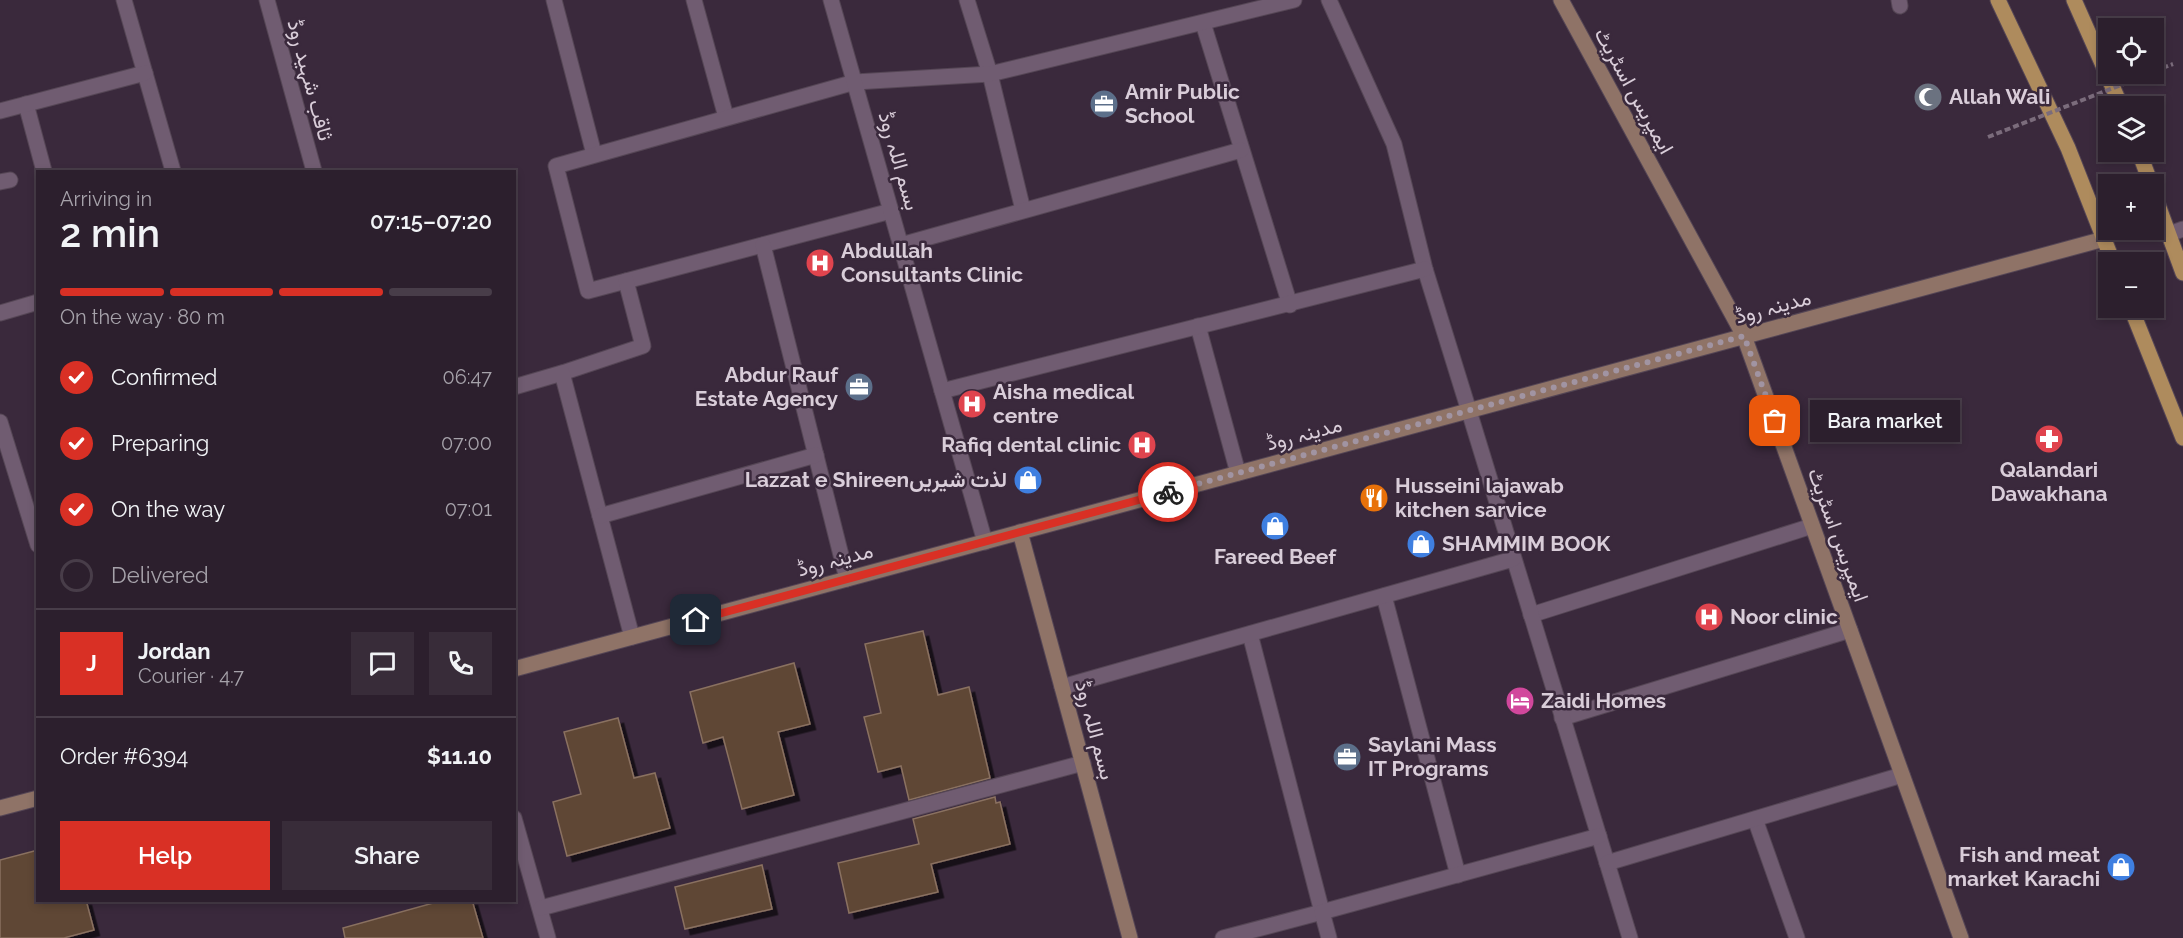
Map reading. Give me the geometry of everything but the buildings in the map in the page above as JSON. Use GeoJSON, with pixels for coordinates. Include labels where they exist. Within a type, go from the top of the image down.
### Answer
{"type":"FeatureCollection","features":[{"type":"Feature","properties":{"kind":"main road"},"geometry":{"type":"LineString","coordinates":[[1998,0],[2068,148],[2098,224]]}},
{"type":"Feature","properties":{"kind":"main road"},"geometry":{"type":"LineString","coordinates":[[2074,0],[2117,96]]}},
{"type":"Feature","properties":{"kind":"main road"},"geometry":{"type":"LineString","coordinates":[[2164,211],[2176,231],[2183,273]]}},
{"type":"Feature","properties":{"kind":"main road"},"geometry":{"type":"LineString","coordinates":[[2135,318],[2183,438]]}},
{"type":"Feature","properties":{"kind":"street"},"geometry":{"type":"LineString","coordinates":[[124,0],[174,170]]}},
{"type":"Feature","properties":{"kind":"street","name":"ثاقب شہید روڈ"},"geometry":{"type":"LineString","coordinates":[[267,0],[314,170]]}},
{"type":"Feature","properties":{"kind":"street"},"geometry":{"type":"LineString","coordinates":[[554,0],[594,154]]}},
{"type":"Feature","properties":{"kind":"street"},"geometry":{"type":"LineString","coordinates":[[694,0],[726,117]]}},
{"type":"Feature","properties":{"kind":"street","name":"بسم اللہ روڈ"},"geometry":{"type":"LineString","coordinates":[[831,0],[985,542]]}},
{"type":"Feature","properties":{"kind":"street"},"geometry":{"type":"LineString","coordinates":[[967,0],[990,74],[1023,210]]}},
{"type":"Feature","properties":{"kind":"street"},"geometry":{"type":"LineString","coordinates":[[891,211],[588,291],[556,166],[855,82],[990,74],[1291,0]]}},
{"type":"Feature","properties":{"kind":"street"},"geometry":{"type":"LineString","coordinates":[[1329,0],[1394,144],[1425,269],[1630,938]]}},
{"type":"Feature","properties":{"kind":"street","name":"ایمپریس اسٹریٹ"},"geometry":{"type":"LineString","coordinates":[[1561,0],[1744,336],[1961,938]]}},
{"type":"Feature","properties":{"kind":"street"},"geometry":{"type":"LineString","coordinates":[[1203,23],[1290,305]]}},
{"type":"Feature","properties":{"kind":"street"},"geometry":{"type":"LineString","coordinates":[[0,111],[145,73]]}},
{"type":"Feature","properties":{"kind":"street"},"geometry":{"type":"LineString","coordinates":[[26,104],[44,170]]}},
{"type":"Feature","properties":{"kind":"street"},"geometry":{"type":"LineString","coordinates":[[901,245],[1242,150]]}},
{"type":"Feature","properties":{"kind":"street","name":"مدینہ روڈ"},"geometry":{"type":"LineString","coordinates":[[516,668],[2100,240]]}},
{"type":"Feature","properties":{"kind":"street"},"geometry":{"type":"LineString","coordinates":[[763,245],[847,579]]}},
{"type":"Feature","properties":{"kind":"street"},"geometry":{"type":"LineString","coordinates":[[942,391],[1290,305],[1425,269]]}},
{"type":"Feature","properties":{"kind":"street"},"geometry":{"type":"LineString","coordinates":[[516,386],[643,346],[626,281]]}},
{"type":"Feature","properties":{"kind":"street"},"geometry":{"type":"LineString","coordinates":[[0,314],[36,303]]}},
{"type":"Feature","properties":{"kind":"street"},"geometry":{"type":"LineString","coordinates":[[1198,326],[1238,473]]}},
{"type":"Feature","properties":{"kind":"street"},"geometry":{"type":"LineString","coordinates":[[562,373],[632,637]]}},
{"type":"Feature","properties":{"kind":"street"},"geometry":{"type":"LineString","coordinates":[[0,422],[5,454],[33,518],[36,534]]}},
{"type":"Feature","properties":{"kind":"street"},"geometry":{"type":"LineString","coordinates":[[600,516],[816,455]]}},
{"type":"Feature","properties":{"kind":"street"},"geometry":{"type":"LineString","coordinates":[[1531,615],[1812,526]]}},
{"type":"Feature","properties":{"kind":"street","name":"بسم اللہ روڈ"},"geometry":{"type":"LineString","coordinates":[[1020,532],[1130,938]]}},
{"type":"Feature","properties":{"kind":"street"},"geometry":{"type":"LineString","coordinates":[[1062,687],[1513,559]]}},
{"type":"Feature","properties":{"kind":"street"},"geometry":{"type":"LineString","coordinates":[[1384,596],[1458,875]]}},
{"type":"Feature","properties":{"kind":"street"},"geometry":{"type":"LineString","coordinates":[[1562,718],[1850,630]]}},
{"type":"Feature","properties":{"kind":"street"},"geometry":{"type":"LineString","coordinates":[[1250,634],[1329,938]]}},
{"type":"Feature","properties":{"kind":"street"},"geometry":{"type":"LineString","coordinates":[[541,908],[1083,764]]}},
{"type":"Feature","properties":{"kind":"street"},"geometry":{"type":"LineString","coordinates":[[1607,862],[1902,775]]}},
{"type":"Feature","properties":{"kind":"street"},"geometry":{"type":"LineString","coordinates":[[0,808],[36,799]]}},
{"type":"Feature","properties":{"kind":"street"},"geometry":{"type":"LineString","coordinates":[[1755,819],[1797,938]]}},
{"type":"Feature","properties":{"kind":"street"},"geometry":{"type":"LineString","coordinates":[[516,825],[548,938]]}},
{"type":"Feature","properties":{"kind":"street"},"geometry":{"type":"LineString","coordinates":[[1223,938],[1599,836]]}},
{"type":"Feature","properties":{"kind":"path"},"geometry":{"type":"LineString","coordinates":[[2164,67],[2173,64]]}},
{"type":"Feature","properties":{"kind":"path"},"geometry":{"type":"LineString","coordinates":[[1988,137],[2123,84]]}},
{"type":"Feature","properties":{"kind":"way so far"},"geometry":{"type":"LineString","coordinates":[[1168,492],[1744,336],[1775,421]]}},
{"type":"Feature","properties":{"kind":"place","name":"Allah Wali"},"geometry":{"type":"Point","coordinates":[1928,97]}},
{"type":"Feature","properties":{"kind":"place","name":"Amir Public School"},"geometry":{"type":"Point","coordinates":[1104,104]}},
{"type":"Feature","properties":{"kind":"place","name":"Abdullah Consultants Clinic"},"geometry":{"type":"Point","coordinates":[820,263]}},
{"type":"Feature","properties":{"kind":"place","name":"Abdur Rauf Estate Agency"},"geometry":{"type":"Point","coordinates":[859,387]}},
{"type":"Feature","properties":{"kind":"place","name":"Aisha medical centre"},"geometry":{"type":"Point","coordinates":[972,404]}},
{"type":"Feature","properties":{"kind":"place","name":"Bara market"},"geometry":{"type":"Point","coordinates":[1775,421]}},
{"type":"Feature","properties":{"kind":"place","name":"Qalandari Dawakhana"},"geometry":{"type":"Point","coordinates":[2049,439]}},
{"type":"Feature","properties":{"kind":"place","name":"Rafiq dental clinic"},"geometry":{"type":"Point","coordinates":[1142,445]}},
{"type":"Feature","properties":{"kind":"place","name":"Lazzat e Shireenلذت شیریں"},"geometry":{"type":"Point","coordinates":[1028,480]}},
{"type":"Feature","properties":{"kind":"place","name":"Husseini lajawab kitchen sarvice"},"geometry":{"type":"Point","coordinates":[1374,498]}},
{"type":"Feature","properties":{"kind":"place","name":"Fareed Beef"},"geometry":{"type":"Point","coordinates":[1275,526]}},
{"type":"Feature","properties":{"kind":"place","name":"SHAMMIM BOOK"},"geometry":{"type":"Point","coordinates":[1421,544]}},
{"type":"Feature","properties":{"kind":"place","name":"Noor clinic"},"geometry":{"type":"Point","coordinates":[1709,617]}},
{"type":"Feature","properties":{"kind":"place","name":"Zaidi Homes"},"geometry":{"type":"Point","coordinates":[1520,701]}},
{"type":"Feature","properties":{"kind":"place","name":"Saylani Mass IT Programs"},"geometry":{"type":"Point","coordinates":[1347,757]}},
{"type":"Feature","properties":{"kind":"place","name":"Fish and meat market Karachi"},"geometry":{"type":"Point","coordinates":[2121,867]}},
{"type":"Feature","properties":{"kind":"route"},"geometry":{"type":"LineString","coordinates":[[696,620],[1168,492]]}}]}
